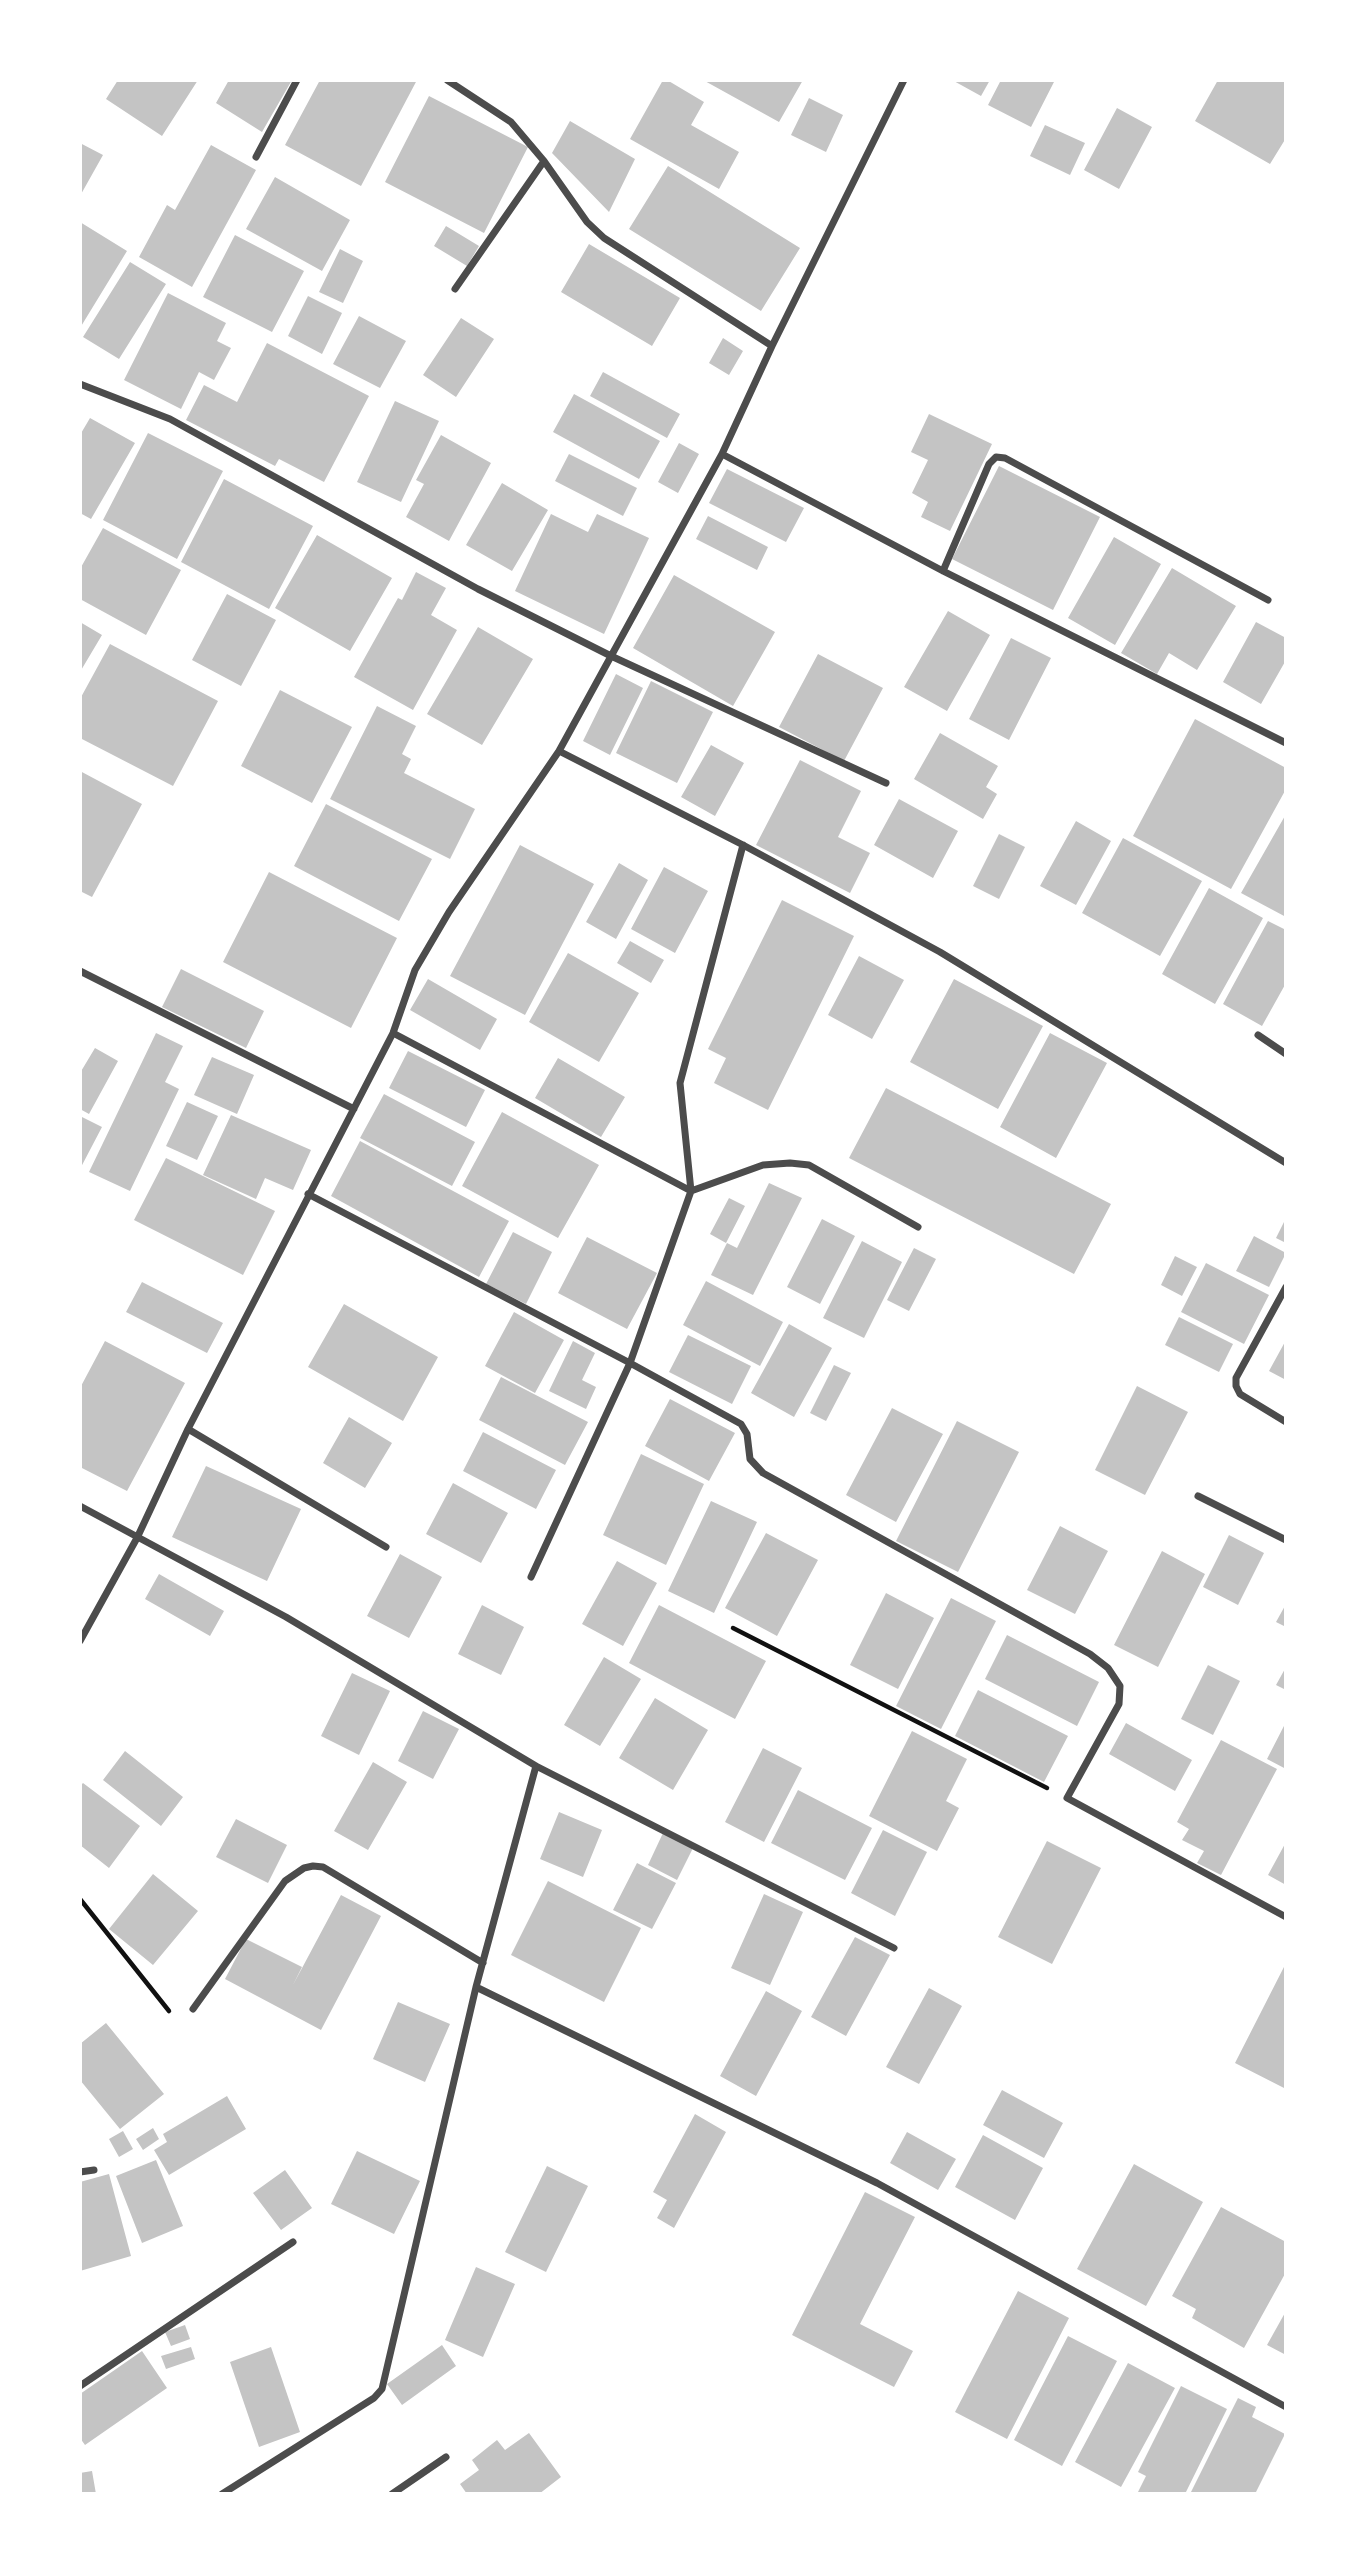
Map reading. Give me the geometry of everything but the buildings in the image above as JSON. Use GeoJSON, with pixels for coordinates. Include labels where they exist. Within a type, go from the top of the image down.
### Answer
{"type":"FeatureCollection","features":[{"type":"Feature","properties":{"kind":"street"},"geometry":{"type":"LineString","coordinates":[[256,157],[297,80]]}},
{"type":"Feature","properties":{"kind":"street"},"geometry":{"type":"LineString","coordinates":[[447,80],[511,122],[544,161],[587,222],[604,238],[772,346]]}},
{"type":"Feature","properties":{"kind":"street"},"geometry":{"type":"LineString","coordinates":[[80,1641],[137,1538],[188,1429],[393,1033],[415,970],[449,912],[559,751],[722,454],[772,346],[904,80]]}},
{"type":"Feature","properties":{"kind":"street"},"geometry":{"type":"LineString","coordinates":[[455,289],[544,161]]}},
{"type":"Feature","properties":{"kind":"street"},"geometry":{"type":"LineString","coordinates":[[80,384],[170,419],[478,589],[611,656],[886,783]]}},
{"type":"Feature","properties":{"kind":"street"},"geometry":{"type":"LineString","coordinates":[[722,454],[943,571],[1286,743]]}},
{"type":"Feature","properties":{"kind":"street"},"geometry":{"type":"LineString","coordinates":[[943,571],[989,464],[996,457],[1005,458],[1268,600]]}},
{"type":"Feature","properties":{"kind":"street"},"geometry":{"type":"LineString","coordinates":[[559,751],[743,845],[940,952],[1286,1163]]}},
{"type":"Feature","properties":{"kind":"street"},"geometry":{"type":"LineString","coordinates":[[531,1577],[630,1363],[691,1191],[680,1083],[743,845]]}},
{"type":"Feature","properties":{"kind":"street"},"geometry":{"type":"LineString","coordinates":[[80,971],[354,1109]]}},
{"type":"Feature","properties":{"kind":"street"},"geometry":{"type":"LineString","coordinates":[[393,1033],[691,1191],[763,1166],[790,1163],[809,1165],[918,1227]]}},
{"type":"Feature","properties":{"kind":"street"},"geometry":{"type":"LineString","coordinates":[[1258,1035],[1286,1054]]}},
{"type":"Feature","properties":{"kind":"street"},"geometry":{"type":"LineString","coordinates":[[308,1194],[741,1424],[747,1434],[750,1459],[763,1473],[1090,1654],[1108,1668],[1120,1686],[1119,1704],[1067,1798],[1286,1917]]}},
{"type":"Feature","properties":{"kind":"street"},"geometry":{"type":"LineString","coordinates":[[1286,1287],[1236,1378],[1236,1386],[1240,1394],[1286,1422]]}},
{"type":"Feature","properties":{"kind":"street"},"geometry":{"type":"LineString","coordinates":[[188,1429],[386,1547]]}},
{"type":"Feature","properties":{"kind":"street"},"geometry":{"type":"LineString","coordinates":[[1198,1496],[1286,1540]]}},
{"type":"Feature","properties":{"kind":"street"},"geometry":{"type":"LineString","coordinates":[[80,1506],[286,1618],[536,1766],[894,1948]]}},
{"type":"Feature","properties":{"kind":"street"},"geometry":{"type":"LineString","coordinates":[[222,2494],[374,2398],[382,2389],[388,2374],[476,1987],[536,1766]]}},
{"type":"Feature","properties":{"kind":"street"},"geometry":{"type":"LineString","coordinates":[[193,2009],[285,1881],[304,1868],[313,1866],[323,1867],[482,1963]]}},
{"type":"Feature","properties":{"kind":"street"},"geometry":{"type":"LineString","coordinates":[[476,1987],[877,2183],[1286,2407]]}},
{"type":"Feature","properties":{"kind":"street"},"geometry":{"type":"LineString","coordinates":[[80,2172],[94,2169]]}},
{"type":"Feature","properties":{"kind":"street"},"geometry":{"type":"LineString","coordinates":[[80,2386],[293,2242]]}},
{"type":"Feature","properties":{"kind":"street"},"geometry":{"type":"LineString","coordinates":[[392,2494],[446,2456]]}},
{"type":"Feature","properties":{"kind":"path"},"geometry":{"type":"LineString","coordinates":[[733,1628],[1067,1798]]}},
{"type":"Feature","properties":{"kind":"path"},"geometry":{"type":"LineString","coordinates":[[80,1899],[169,2011],[181,2015],[193,2009]]}}]}
